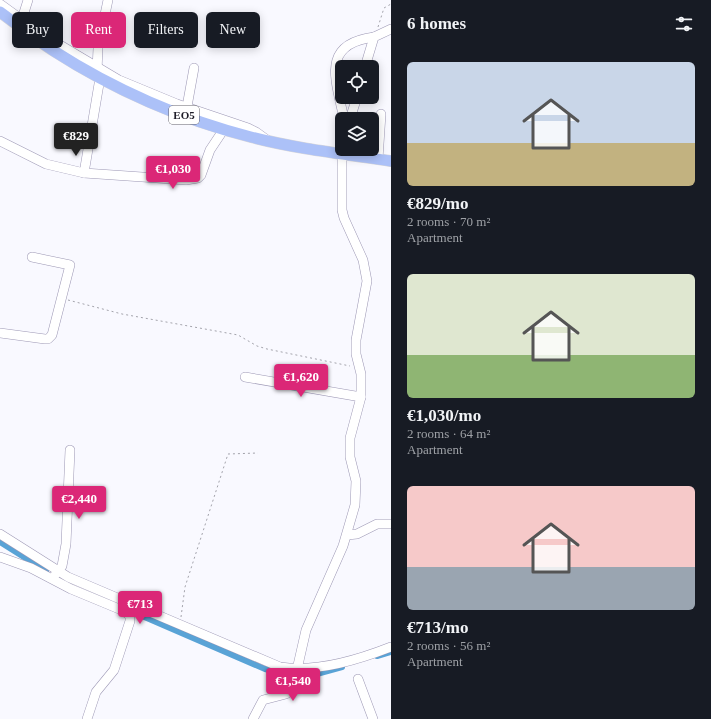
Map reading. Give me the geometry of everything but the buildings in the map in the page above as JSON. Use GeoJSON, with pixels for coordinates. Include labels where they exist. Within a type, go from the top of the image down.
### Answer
{"type":"FeatureCollection","features":[{"type":"Feature","properties":{"kind":"main road","name":"ΕΟ5"},"geometry":{"type":"LineString","coordinates":[[0,12],[38,40],[137,96],[186,111],[224,130],[268,141],[335,150]]}},
{"type":"Feature","properties":{"kind":"main road","name":"ΕΟ5"},"geometry":{"type":"LineString","coordinates":[[364,156],[391,161]]}},
{"type":"Feature","properties":{"kind":"street"},"geometry":{"type":"LineString","coordinates":[[24,12],[28,0]]}},
{"type":"Feature","properties":{"kind":"street"},"geometry":{"type":"LineString","coordinates":[[84,173],[98,74],[98,48],[108,0]]}},
{"type":"Feature","properties":{"kind":"street"},"geometry":{"type":"LineString","coordinates":[[0,4],[12,12]]}},
{"type":"Feature","properties":{"kind":"street"},"geometry":{"type":"LineString","coordinates":[[343,112],[336,72],[338,55],[346,46],[362,39],[374,37],[391,29]]}},
{"type":"Feature","properties":{"kind":"street"},"geometry":{"type":"LineString","coordinates":[[367,60],[374,37]]}},
{"type":"Feature","properties":{"kind":"street"},"geometry":{"type":"LineString","coordinates":[[61,48],[98,74]]}},
{"type":"Feature","properties":{"kind":"street"},"geometry":{"type":"LineString","coordinates":[[194,68],[186,111],[248,128],[268,141]]}},
{"type":"Feature","properties":{"kind":"street"},"geometry":{"type":"LineString","coordinates":[[378,159],[381,114]]}},
{"type":"Feature","properties":{"kind":"street"},"geometry":{"type":"LineString","coordinates":[[0,141],[46,164],[84,173],[172,179],[198,178],[201,175],[213,146],[224,130]]}},
{"type":"Feature","properties":{"kind":"street"},"geometry":{"type":"LineString","coordinates":[[253,719],[263,700],[290,691],[298,669],[308,624],[347,535],[356,496],[355,474],[350,457],[350,438],[361,397],[356,340],[367,286],[366,274],[358,246],[346,223],[342,210],[342,156]]}},
{"type":"Feature","properties":{"kind":"street"},"geometry":{"type":"LineString","coordinates":[[0,333],[48,339],[52,335],[70,265],[32,257]]}},
{"type":"Feature","properties":{"kind":"street"},"geometry":{"type":"LineString","coordinates":[[245,377],[361,397]]}},
{"type":"Feature","properties":{"kind":"street"},"geometry":{"type":"LineString","coordinates":[[51,579],[58,571],[64,560],[70,450]]}},
{"type":"Feature","properties":{"kind":"street"},"geometry":{"type":"LineString","coordinates":[[347,535],[357,534],[377,524],[391,524]]}},
{"type":"Feature","properties":{"kind":"street"},"geometry":{"type":"LineString","coordinates":[[0,534],[58,571],[81,583],[280,667],[298,669],[321,668],[391,647]]}},
{"type":"Feature","properties":{"kind":"street"},"geometry":{"type":"LineString","coordinates":[[0,557],[21,563],[71,589],[124,611],[130,616],[130,621],[115,666],[96,692],[87,719]]}},
{"type":"Feature","properties":{"kind":"street"},"geometry":{"type":"LineString","coordinates":[[358,679],[373,719]]}},
{"type":"Feature","properties":{"kind":"path"},"geometry":{"type":"LineString","coordinates":[[374,37],[384,8],[391,4]]}},
{"type":"Feature","properties":{"kind":"path"},"geometry":{"type":"LineString","coordinates":[[62,298],[122,314],[238,335],[257,346],[267,349],[350,366],[359,366]]}},
{"type":"Feature","properties":{"kind":"path"},"geometry":{"type":"LineString","coordinates":[[181,626],[185,587],[228,454],[258,453]]}},
{"type":"Feature","properties":{"kind":"waterway"},"geometry":{"type":"LineString","coordinates":[[0,542],[46,571]]}},
{"type":"Feature","properties":{"kind":"waterway"},"geometry":{"type":"LineString","coordinates":[[126,609],[265,669],[290,675]]}},
{"type":"Feature","properties":{"kind":"waterway"},"geometry":{"type":"LineString","coordinates":[[377,656],[391,652]]}},
{"type":"Feature","properties":{"kind":"waterway"},"geometry":{"type":"LineString","coordinates":[[298,675],[313,675],[342,667]]}}]}
